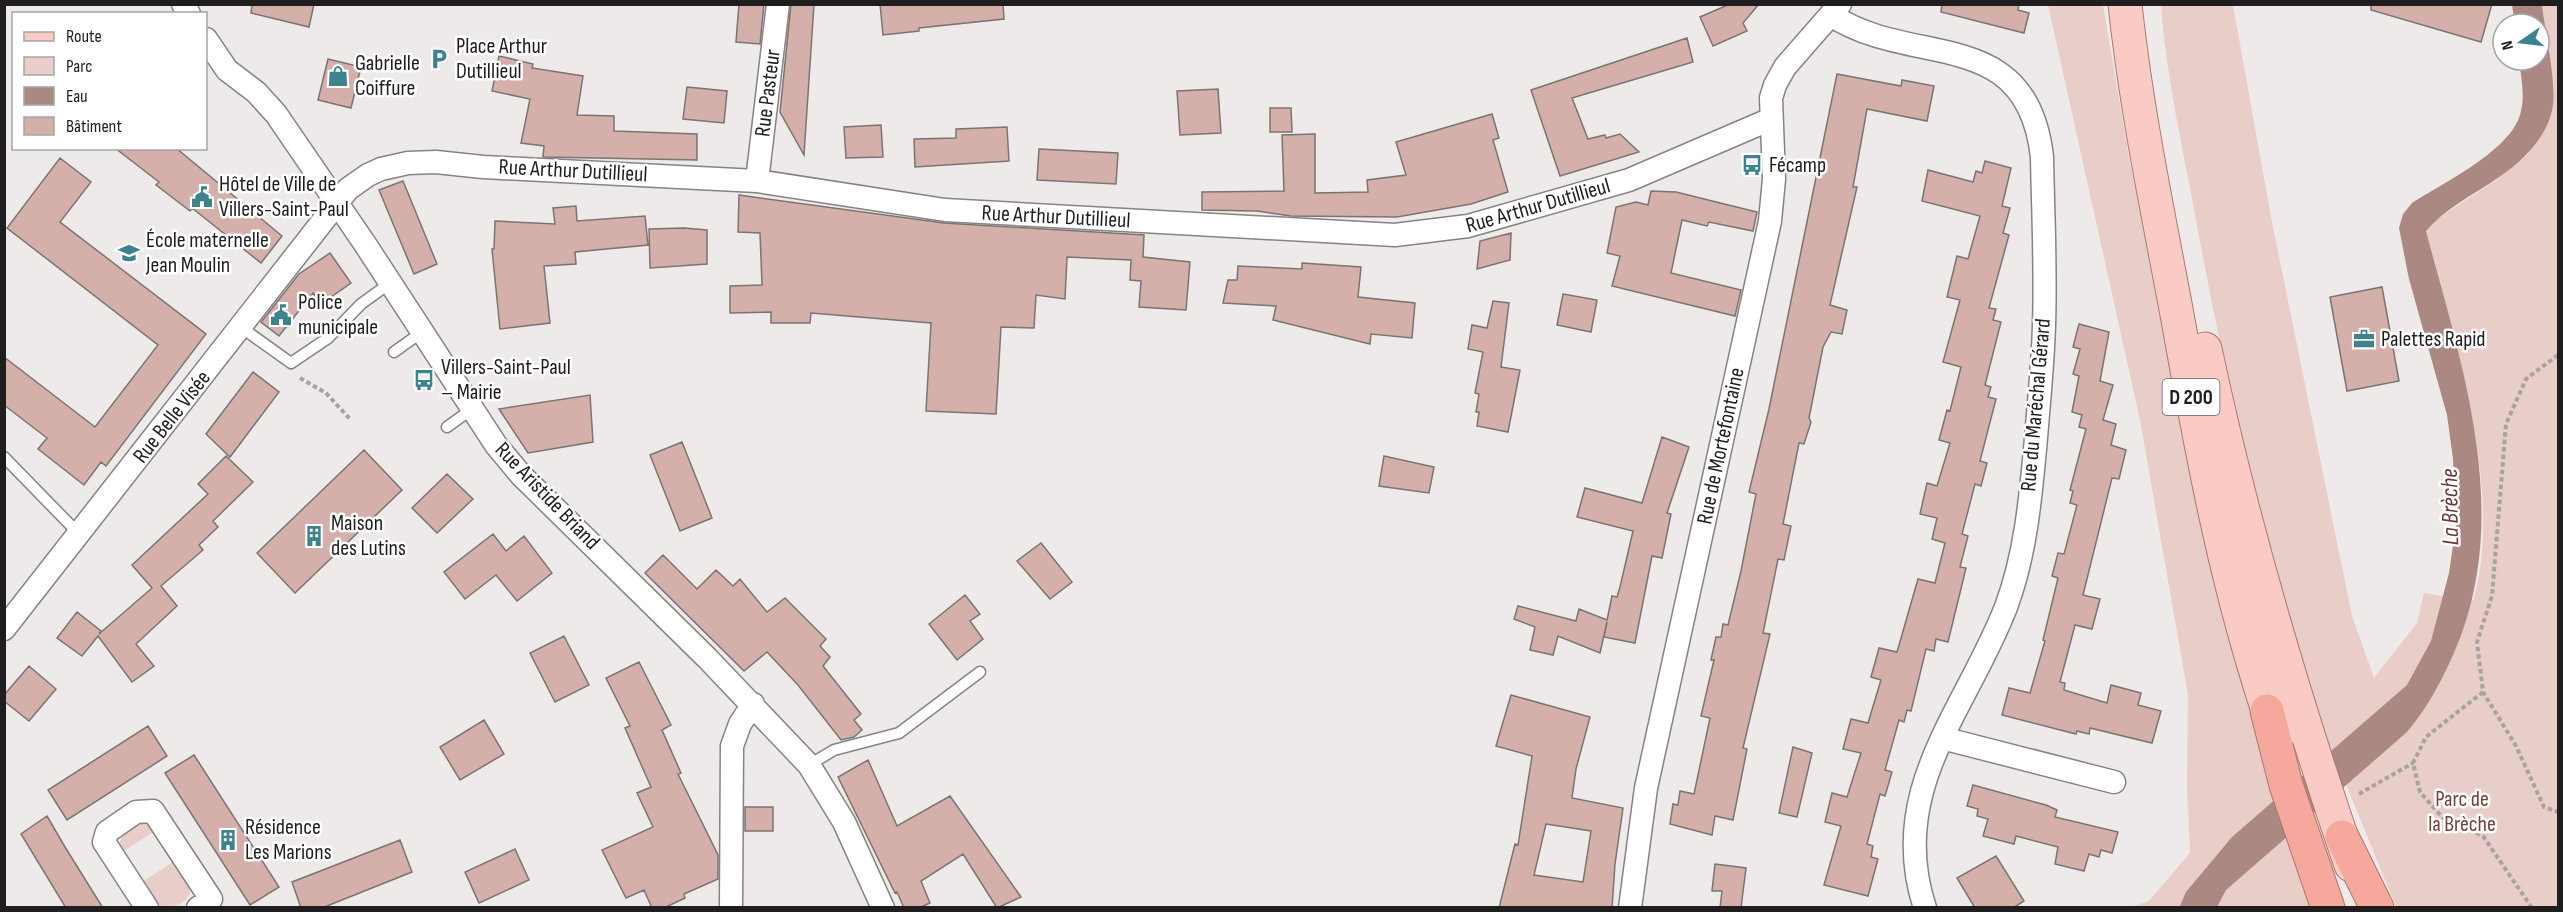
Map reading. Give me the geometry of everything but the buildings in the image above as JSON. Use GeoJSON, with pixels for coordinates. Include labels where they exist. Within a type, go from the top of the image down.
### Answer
{"type":"FeatureCollection","features":[{"type":"Feature","properties":{"kind":"highway","name":"D 200"},"geometry":{"type":"LineString","coordinates":[[2267,711],[2289,783],[2328,822],[2377,908]]}},
{"type":"Feature","properties":{"kind":"highway","name":"D 200"},"geometry":{"type":"LineString","coordinates":[[2328,822],[2328,908]]}},
{"type":"Feature","properties":{"kind":"main road","name":"D 200"},"geometry":{"type":"LineString","coordinates":[[2125,4],[2133,75],[2201,450],[2234,599],[2267,711]]}},
{"type":"Feature","properties":{"kind":"main road","name":"D 200"},"geometry":{"type":"LineString","coordinates":[[2146,4],[2165,135],[2208,364],[2266,597],[2312,751],[2328,822],[2341,908]]}},
{"type":"Feature","properties":{"kind":"main road","name":"D 200"},"geometry":{"type":"LineString","coordinates":[[2328,822],[2366,908]]}},
{"type":"Feature","properties":{"kind":"street","name":"Rue Pasteur"},"geometry":{"type":"LineString","coordinates":[[757,181],[778,4]]}},
{"type":"Feature","properties":{"kind":"street","name":"Rue de Mortefontaine"},"geometry":{"type":"LineString","coordinates":[[1630,908],[1646,788],[1770,221],[1774,179],[1771,98],[1779,76],[1836,10]]}},
{"type":"Feature","properties":{"kind":"street","name":"Rue du Maréchal Gérard"},"geometry":{"type":"LineString","coordinates":[[1836,10],[1854,28],[1967,57],[1994,69],[2023,95],[2035,120],[2041,144],[2044,324],[2033,468],[2021,552],[2005,608],[1927,769],[1915,819],[1915,870],[1925,908]]}},
{"type":"Feature","properties":{"kind":"street","name":"Rue Aristide Briand"},"geometry":{"type":"LineString","coordinates":[[207,40],[227,70],[266,103],[338,204],[496,445],[521,475],[753,704],[809,765],[844,822],[884,908]]}},
{"type":"Feature","properties":{"kind":"street","name":"Rue Arthur Dutillieul"},"geometry":{"type":"LineString","coordinates":[[338,204],[358,181],[395,165],[436,162],[535,170],[757,181],[945,210],[1370,234],[1415,234],[1468,226],[1629,180],[1771,119]]}},
{"type":"Feature","properties":{"kind":"street","name":"Rue Belle Visée"},"geometry":{"type":"LineString","coordinates":[[4,629],[338,204]]}},
{"type":"Feature","properties":{"kind":"street"},"geometry":{"type":"LineString","coordinates":[[731,908],[732,746],[740,724],[753,704]]}},
{"type":"Feature","properties":{"kind":"street"},"geometry":{"type":"LineString","coordinates":[[1942,738],[2114,782]]}},
{"type":"Feature","properties":{"kind":"street"},"geometry":{"type":"LineString","coordinates":[[147,908],[104,842],[107,832],[136,812],[153,811],[211,899],[198,908]]}},
{"type":"Feature","properties":{"kind":"lane"},"geometry":{"type":"LineString","coordinates":[[242,328],[291,363],[328,338],[361,304],[390,283]]}},
{"type":"Feature","properties":{"kind":"lane"},"geometry":{"type":"LineString","coordinates":[[394,352],[422,332]]}},
{"type":"Feature","properties":{"kind":"lane"},"geometry":{"type":"LineString","coordinates":[[447,427],[472,409]]}},
{"type":"Feature","properties":{"kind":"lane"},"geometry":{"type":"LineString","coordinates":[[4,457],[80,535]]}},
{"type":"Feature","properties":{"kind":"lane"},"geometry":{"type":"LineString","coordinates":[[809,765],[834,750],[899,733],[980,672]]}},
{"type":"Feature","properties":{"kind":"path"},"geometry":{"type":"LineString","coordinates":[[2559,355],[2526,379],[2506,424],[2492,596],[2477,642],[2483,692],[2516,746],[2544,807],[2559,812]]}},
{"type":"Feature","properties":{"kind":"path"},"geometry":{"type":"LineString","coordinates":[[291,363],[301,380],[326,393],[350,418]]}},
{"type":"Feature","properties":{"kind":"path"},"geometry":{"type":"LineString","coordinates":[[2328,822],[2412,763],[2426,737],[2483,692]]}},
{"type":"Feature","properties":{"kind":"path"},"geometry":{"type":"LineString","coordinates":[[2412,763],[2420,792],[2443,818],[2483,836],[2532,908]]}},
{"type":"Feature","properties":{"kind":"green space"},"geometry":{"type":"Polygon","coordinates":[[[2048,5],[2103,5],[2130,163],[2184,405],[2319,907],[2132,907],[2149,901],[2190,853],[2187,785],[2188,695],[2140,420],[2048,5]]]}},
{"type":"Feature","properties":{"kind":"green space","name":"Parc de la Brèche"},"geometry":{"type":"Polygon","coordinates":[[[2161,5],[2233,5],[2271,217],[2352,616],[2374,678],[2417,623],[2424,593],[2473,601],[2481,559],[2483,513],[2480,465],[2462,366],[2426,231],[2434,221],[2495,181],[2528,154],[2553,105],[2549,72],[2551,12],[2543,12],[2542,5],[2558,5],[2558,907],[2396,907],[2346,784],[2352,779],[2353,733],[2330,752],[2271,555],[2223,355],[2181,140],[2163,32],[2161,5]]]}},
{"type":"Feature","properties":{"kind":"green space"},"geometry":{"type":"Polygon","coordinates":[[[138,822],[155,824],[158,829],[121,853],[118,848],[123,833],[138,822]]]}},
{"type":"Feature","properties":{"kind":"green space"},"geometry":{"type":"Polygon","coordinates":[[[177,859],[192,886],[190,893],[179,904],[155,907],[141,883],[177,859]]]}},
{"type":"Feature","properties":{"kind":"water"},"geometry":{"type":"Polygon","coordinates":[[[2512,5],[2542,5],[2543,12],[2513,12],[2512,5]]]}},
{"type":"Feature","properties":{"kind":"water"},"geometry":{"type":"Polygon","coordinates":[[[2551,64],[2553,105],[2539,140],[2512,168],[2449,210],[2426,231],[2468,394],[2477,449],[2481,504],[2479,559],[2468,613],[2448,666],[2435,692],[2407,732],[2226,890],[2217,907],[2179,908],[2186,892],[2232,837],[2407,685],[2431,641],[2449,573],[2456,525],[2453,459],[2447,415],[2409,279],[2399,228],[2403,214],[2412,203],[2476,164],[2505,139],[2516,125],[2521,111],[2520,72],[2551,72],[2551,64]]]}},
{"type":"Feature","properties":{"kind":"place","name":"Place Arthur Dutillieul"},"geometry":{"type":"Point","coordinates":[439,59]}},
{"type":"Feature","properties":{"kind":"place","name":"Gabrielle Coiffure"},"geometry":{"type":"Point","coordinates":[338,76]}},
{"type":"Feature","properties":{"kind":"place","name":"Fécamp"},"geometry":{"type":"Point","coordinates":[1752,165]}},
{"type":"Feature","properties":{"kind":"place","name":"Hôtel de Ville de Villers-Saint-Paul"},"geometry":{"type":"Point","coordinates":[202,197]}},
{"type":"Feature","properties":{"kind":"place","name":"École maternelle Jean Moulin"},"geometry":{"type":"Point","coordinates":[129,253]}},
{"type":"Feature","properties":{"kind":"place","name":"Police municipale"},"geometry":{"type":"Point","coordinates":[281,315]}},
{"type":"Feature","properties":{"kind":"place","name":"Palettes Rapid"},"geometry":{"type":"Point","coordinates":[2364,339]}},
{"type":"Feature","properties":{"kind":"place","name":"Villers-Saint-Paul – Mairie"},"geometry":{"type":"Point","coordinates":[424,380]}},
{"type":"Feature","properties":{"kind":"place","name":"Maison des Lutins"},"geometry":{"type":"Point","coordinates":[314,536]}},
{"type":"Feature","properties":{"kind":"place","name":"Résidence Les Marions"},"geometry":{"type":"Point","coordinates":[228,840]}},
{"type":"Feature","properties":{"kind":"water label","name":"La Brèche"},"geometry":{"type":"Point","coordinates":[2450,507]}}]}
